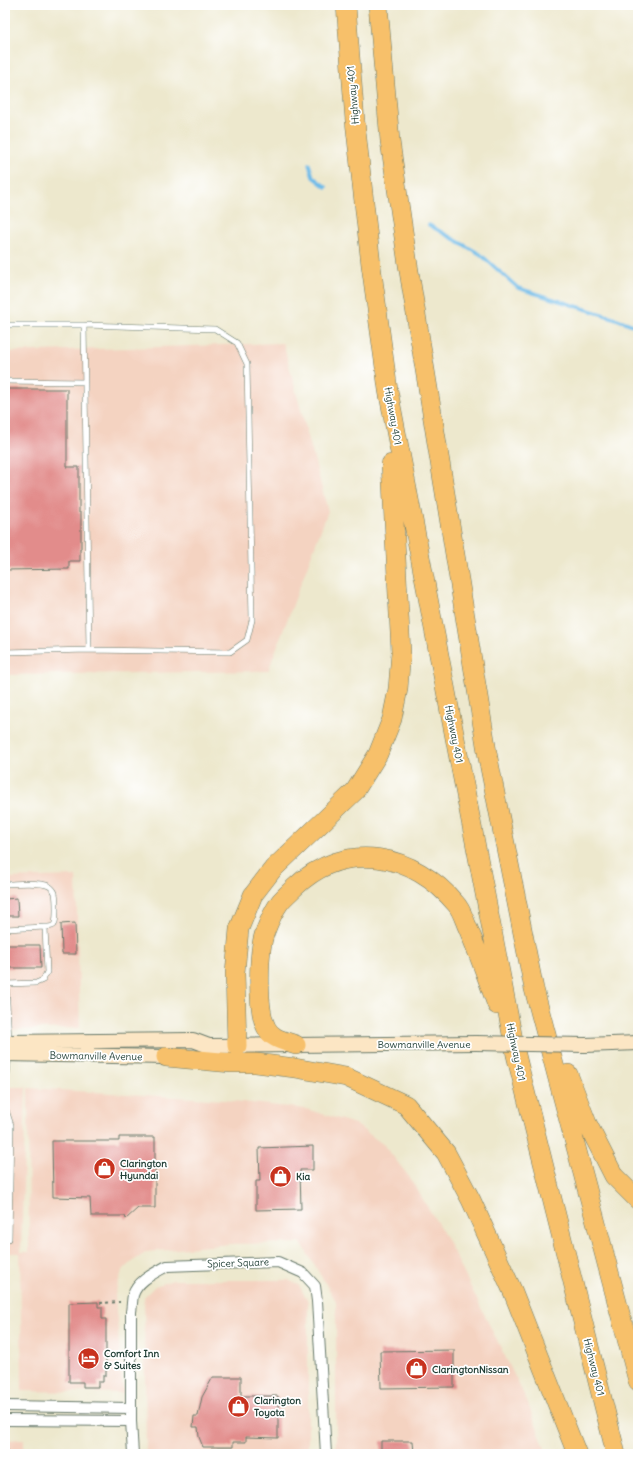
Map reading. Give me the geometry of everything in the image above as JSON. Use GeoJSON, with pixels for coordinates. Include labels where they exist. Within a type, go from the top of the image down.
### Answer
{"type":"FeatureCollection","features":[{"type":"Feature","properties":{"kind":"highway","name":"Highway 401"},"geometry":{"type":"LineString","coordinates":[[346,5],[355,122],[371,265],[388,390],[516,1055],[616,1454]]}},
{"type":"Feature","properties":{"kind":"highway"},"geometry":{"type":"LineString","coordinates":[[378,5],[390,141],[409,272],[488,758],[534,989],[638,1381]]}},
{"type":"Feature","properties":{"kind":"highway"},"geometry":{"type":"LineString","coordinates":[[238,1046],[235,973],[239,929],[253,895],[274,869],[355,791],[378,754],[392,719],[398,689],[401,652],[388,390]]}},
{"type":"Feature","properties":{"kind":"highway"},"geometry":{"type":"LineString","coordinates":[[296,1044],[275,1038],[266,1028],[262,1012],[259,975],[265,932],[280,902],[307,875],[335,862],[362,857],[397,862],[429,878],[457,905],[475,944],[516,1055]]}},
{"type":"Feature","properties":{"kind":"highway"},"geometry":{"type":"LineString","coordinates":[[534,989],[587,1123],[614,1176],[638,1200]]}},
{"type":"Feature","properties":{"kind":"highway"},"geometry":{"type":"LineString","coordinates":[[166,1057],[295,1068],[346,1076],[406,1105],[446,1153],[471,1200],[514,1292],[576,1454]]}},
{"type":"Feature","properties":{"kind":"main road","name":"Bowmanville Avenue"},"geometry":{"type":"LineString","coordinates":[[7,1048],[193,1040],[209,1046],[476,1043],[585,1045],[638,1043]]}},
{"type":"Feature","properties":{"kind":"main road","name":"Bowmanville Avenue"},"geometry":{"type":"LineString","coordinates":[[7,1048],[166,1057],[194,1055],[209,1046]]}},
{"type":"Feature","properties":{"kind":"street","name":"Spicer Square"},"geometry":{"type":"LineString","coordinates":[[133,1454],[131,1421],[131,1312],[133,1295],[138,1285],[151,1275],[167,1266],[278,1262],[303,1273],[315,1286],[326,1454]]}},
{"type":"Feature","properties":{"kind":"street"},"geometry":{"type":"LineString","coordinates":[[5,1406],[131,1408]]}},
{"type":"Feature","properties":{"kind":"street"},"geometry":{"type":"LineString","coordinates":[[5,1420],[131,1421]]}},
{"type":"Feature","properties":{"kind":"lane"},"geometry":{"type":"LineString","coordinates":[[84,325],[89,650]]}},
{"type":"Feature","properties":{"kind":"lane"},"geometry":{"type":"LineString","coordinates":[[5,326],[84,325],[215,329],[237,342],[247,364],[252,612],[252,620],[247,640],[230,652],[89,650],[5,652]]}},
{"type":"Feature","properties":{"kind":"lane"},"geometry":{"type":"LineString","coordinates":[[5,381],[85,382]]}},
{"type":"Feature","properties":{"kind":"lane"},"geometry":{"type":"LineString","coordinates":[[5,884],[48,885],[53,889],[55,895],[56,920],[54,925],[51,927],[5,929]]}},
{"type":"Feature","properties":{"kind":"lane"},"geometry":{"type":"LineString","coordinates":[[5,1096],[7,1048],[6,984],[36,983],[43,980],[47,972],[45,928]]}},
{"type":"Feature","properties":{"kind":"lane"},"geometry":{"type":"LineString","coordinates":[[5,1107],[8,1125],[10,1160],[9,1239],[5,1239]]}},
{"type":"Feature","properties":{"kind":"lane"},"geometry":{"type":"LineString","coordinates":[[5,1166],[10,1160]]}},
{"type":"Feature","properties":{"kind":"path"},"geometry":{"type":"LineString","coordinates":[[100,1303],[120,1302]]}},
{"type":"Feature","properties":{"kind":"shaded area"},"geometry":{"type":"Polygon","coordinates":[[[283,343],[328,511],[268,671],[5,675],[5,352],[283,343]]]}},
{"type":"Feature","properties":{"kind":"shaded area"},"geometry":{"type":"Polygon","coordinates":[[[76,876],[80,1028],[5,1030],[5,878],[76,876]]]}},
{"type":"Feature","properties":{"kind":"shaded area"},"geometry":{"type":"Polygon","coordinates":[[[5,1087],[26,1087],[21,1252],[29,1252],[28,1088],[225,1100],[306,1109],[355,1124],[384,1145],[410,1178],[447,1239],[526,1399],[547,1454],[336,1454],[336,1301],[301,1243],[230,1244],[147,1252],[122,1271],[115,1294],[123,1393],[22,1391],[20,1253],[5,1253],[5,1087]]]}},
{"type":"Feature","properties":{"kind":"shaded area"},"geometry":{"type":"Polygon","coordinates":[[[173,1280],[288,1280],[299,1285],[308,1302],[308,1454],[146,1454],[144,1297],[155,1286],[173,1280]]]}},
{"type":"Feature","properties":{"kind":"shaded area"},"geometry":{"type":"Polygon","coordinates":[[[24,1439],[24,1454],[5,1454],[5,1440],[24,1439]]]}},
{"type":"Feature","properties":{"kind":"building"},"geometry":{"type":"Polygon","coordinates":[[[5,389],[67,389],[67,467],[79,467],[79,513],[81,513],[80,561],[69,561],[69,569],[5,570],[5,389]]]}},
{"type":"Feature","properties":{"kind":"building"},"geometry":{"type":"Polygon","coordinates":[[[17,898],[18,916],[5,916],[5,899],[17,898]]]}},
{"type":"Feature","properties":{"kind":"building"},"geometry":{"type":"Polygon","coordinates":[[[75,923],[76,954],[62,954],[61,924],[75,923]]]}},
{"type":"Feature","properties":{"kind":"building"},"geometry":{"type":"Polygon","coordinates":[[[5,945],[40,945],[41,968],[5,968],[5,945]]]}},
{"type":"Feature","properties":{"kind":"building","name":"Clarington Hyundai"},"geometry":{"type":"Polygon","coordinates":[[[119,1137],[155,1137],[155,1208],[138,1208],[126,1219],[125,1216],[91,1216],[90,1198],[53,1197],[52,1141],[119,1141],[119,1137]]]}},
{"type":"Feature","properties":{"kind":"building","name":"Kia"},"geometry":{"type":"Polygon","coordinates":[[[313,1146],[313,1170],[300,1170],[301,1209],[256,1210],[256,1181],[260,1181],[259,1148],[313,1146]]]}},
{"type":"Feature","properties":{"kind":"building","name":"Comfort Inn & Suites"},"geometry":{"type":"Polygon","coordinates":[[[98,1302],[98,1307],[102,1307],[102,1319],[106,1319],[106,1376],[103,1376],[103,1382],[98,1382],[98,1387],[83,1387],[83,1382],[69,1382],[69,1303],[98,1302]]]}},
{"type":"Feature","properties":{"kind":"building","name":"ClaringtonNissan"},"geometry":{"type":"Polygon","coordinates":[[[454,1350],[454,1387],[381,1388],[380,1351],[454,1350]]]}},
{"type":"Feature","properties":{"kind":"building","name":"Clarington Toyota"},"geometry":{"type":"Polygon","coordinates":[[[213,1377],[241,1377],[241,1396],[278,1396],[278,1438],[246,1437],[246,1442],[233,1442],[233,1447],[203,1447],[199,1437],[198,1427],[193,1427],[194,1416],[198,1416],[202,1397],[213,1377]]]}},
{"type":"Feature","properties":{"kind":"building"},"geometry":{"type":"Polygon","coordinates":[[[381,1441],[413,1441],[414,1454],[381,1454],[381,1441]]]}},
{"type":"Feature","properties":{"kind":"waterway"},"geometry":{"type":"LineString","coordinates":[[309,164],[313,177],[326,187]]}},
{"type":"Feature","properties":{"kind":"waterway"},"geometry":{"type":"LineString","coordinates":[[429,225],[480,254],[518,288],[638,327]]}},
{"type":"Feature","properties":{"kind":"place","name":"Clarington Hyundai"},"geometry":{"type":"Point","coordinates":[104,1169]}},
{"type":"Feature","properties":{"kind":"place","name":"Kia"},"geometry":{"type":"Point","coordinates":[280,1176]}},
{"type":"Feature","properties":{"kind":"place","name":"Comfort Inn & Suites"},"geometry":{"type":"Point","coordinates":[88,1359]}},
{"type":"Feature","properties":{"kind":"place","name":"ClaringtonNissan"},"geometry":{"type":"Point","coordinates":[417,1369]}},
{"type":"Feature","properties":{"kind":"place","name":"Clarington Toyota"},"geometry":{"type":"Point","coordinates":[239,1406]}}]}
